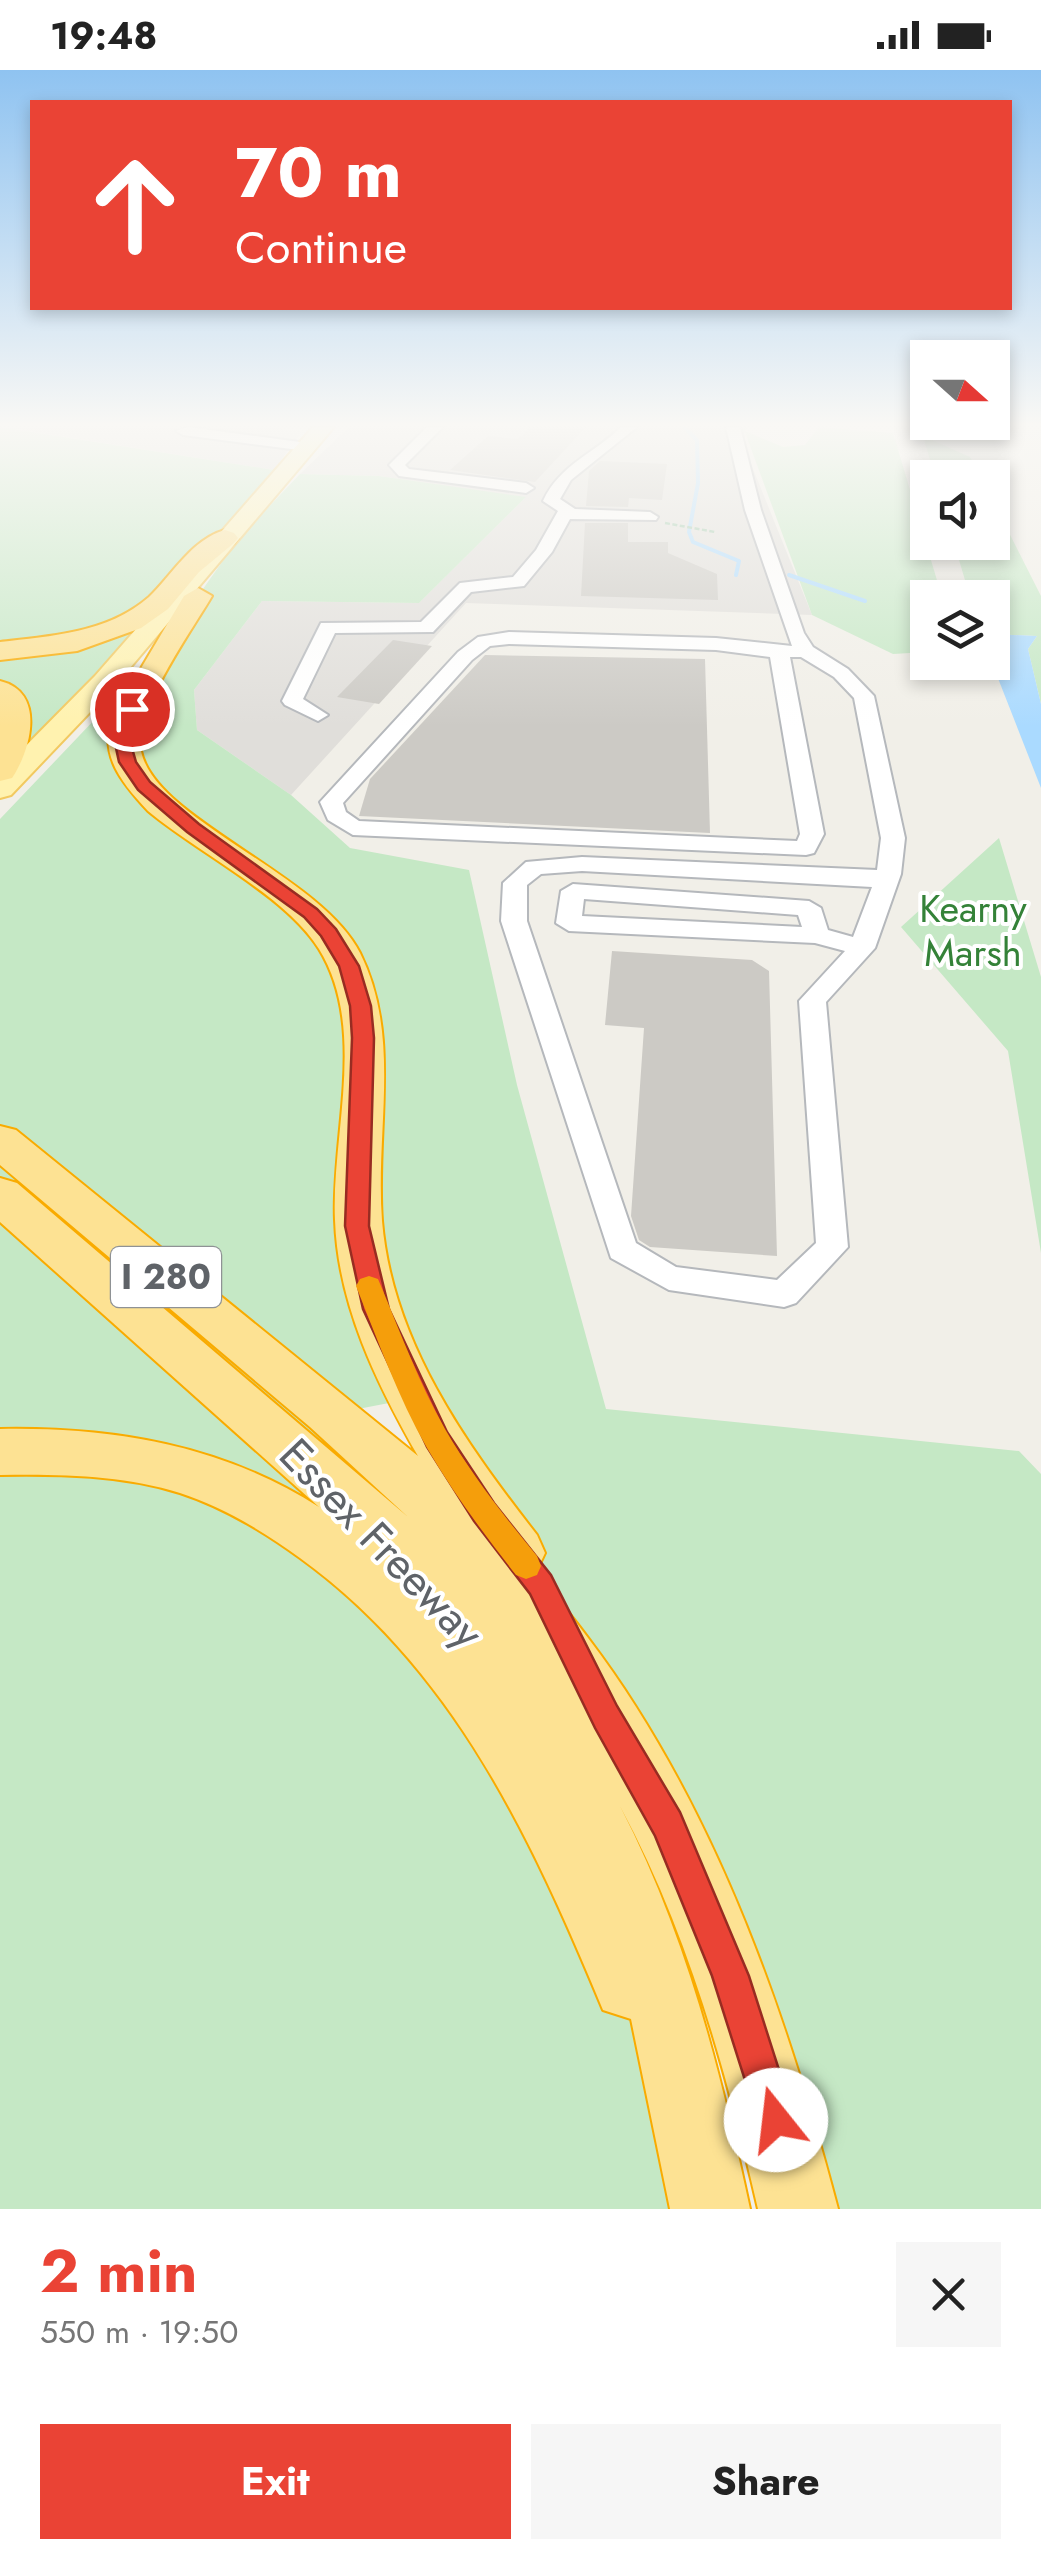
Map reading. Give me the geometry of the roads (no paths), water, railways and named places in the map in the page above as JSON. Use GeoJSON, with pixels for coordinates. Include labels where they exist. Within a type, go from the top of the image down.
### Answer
{"type":"FeatureCollection","features":[{"type":"Feature","properties":{"kind":"highway"},"geometry":{"type":"LineString","coordinates":[[0,651],[66,644],[131,622],[158,603],[190,566],[225,538]]}},
{"type":"Feature","properties":{"kind":"highway"},"geometry":{"type":"LineString","coordinates":[[198,596],[128,717],[123,732],[128,762],[144,786],[171,810],[311,913],[343,954],[358,992],[362,1022],[357,1226],[376,1309],[437,1439],[484,1512],[541,1584],[606,1717]]}},
{"type":"Feature","properties":{"kind":"highway"},"geometry":{"type":"LineString","coordinates":[[0,690],[14,708],[18,724],[15,743],[0,771]]}},
{"type":"Feature","properties":{"kind":"highway","name":"Essex Freeway"},"geometry":{"type":"LineString","coordinates":[[0,1140],[332,1414],[441,1512],[540,1622],[606,1717],[668,1824],[702,1901],[754,2047],[798,2209]]}},
{"type":"Feature","properties":{"kind":"highway","name":"Essex Freeway"},"geometry":{"type":"LineString","coordinates":[[0,1195],[272,1430],[382,1532],[448,1600],[510,1680],[577,1793],[634,1913],[672,2030],[706,2189]]}},
{"type":"Feature","properties":{"kind":"highway"},"geometry":{"type":"LineString","coordinates":[[0,1452],[102,1456],[197,1475],[254,1500],[314,1535],[403,1612],[491,1716],[546,1803],[620,1961],[706,2189]]}},
{"type":"Feature","properties":{"kind":"main road"},"geometry":{"type":"LineString","coordinates":[[0,790],[104,682],[236,527]]}},
{"type":"Feature","properties":{"kind":"main road"},"geometry":{"type":"LineString","coordinates":[[0,819],[116,696],[198,596],[244,527]]}},
{"type":"Feature","properties":{"kind":"lane"},"geometry":{"type":"LineString","coordinates":[[318,714],[292,701],[328,627],[419,636],[466,588],[518,582],[543,552],[557,527]]}},
{"type":"Feature","properties":{"kind":"lane"},"geometry":{"type":"LineString","coordinates":[[759,527],[804,652]]}},
{"type":"Feature","properties":{"kind":"lane"},"geometry":{"type":"LineString","coordinates":[[778,652],[812,834],[806,848],[391,832],[352,828],[336,815],[331,802],[464,656],[484,642],[509,638],[716,644],[804,652],[841,673],[864,696],[893,838],[889,874],[862,948],[812,1001],[832,1247],[784,1294],[668,1278],[622,1250],[514,921],[515,883],[535,867],[582,864],[872,880],[889,874]]}},
{"type":"Feature","properties":{"kind":"lane"},"geometry":{"type":"LineString","coordinates":[[816,935],[809,908],[572,892],[569,922],[816,935],[862,948]]}},
{"type":"Feature","properties":{"kind":"water"},"geometry":{"type":"Polygon","coordinates":[[[1010,635],[1037,636],[1028,649],[1041,704],[1041,788],[999,680],[1010,680],[1010,635]]]}},
{"type":"Feature","properties":{"kind":"waterway"},"geometry":{"type":"LineString","coordinates":[[690,527],[693,542],[739,561],[736,575]]}},
{"type":"Feature","properties":{"kind":"waterway"},"geometry":{"type":"LineString","coordinates":[[789,575],[865,601]]}},
{"type":"Feature","properties":{"kind":"park label","name":"Kearny Marsh"},"geometry":{"type":"Point","coordinates":[973,931]}}]}
